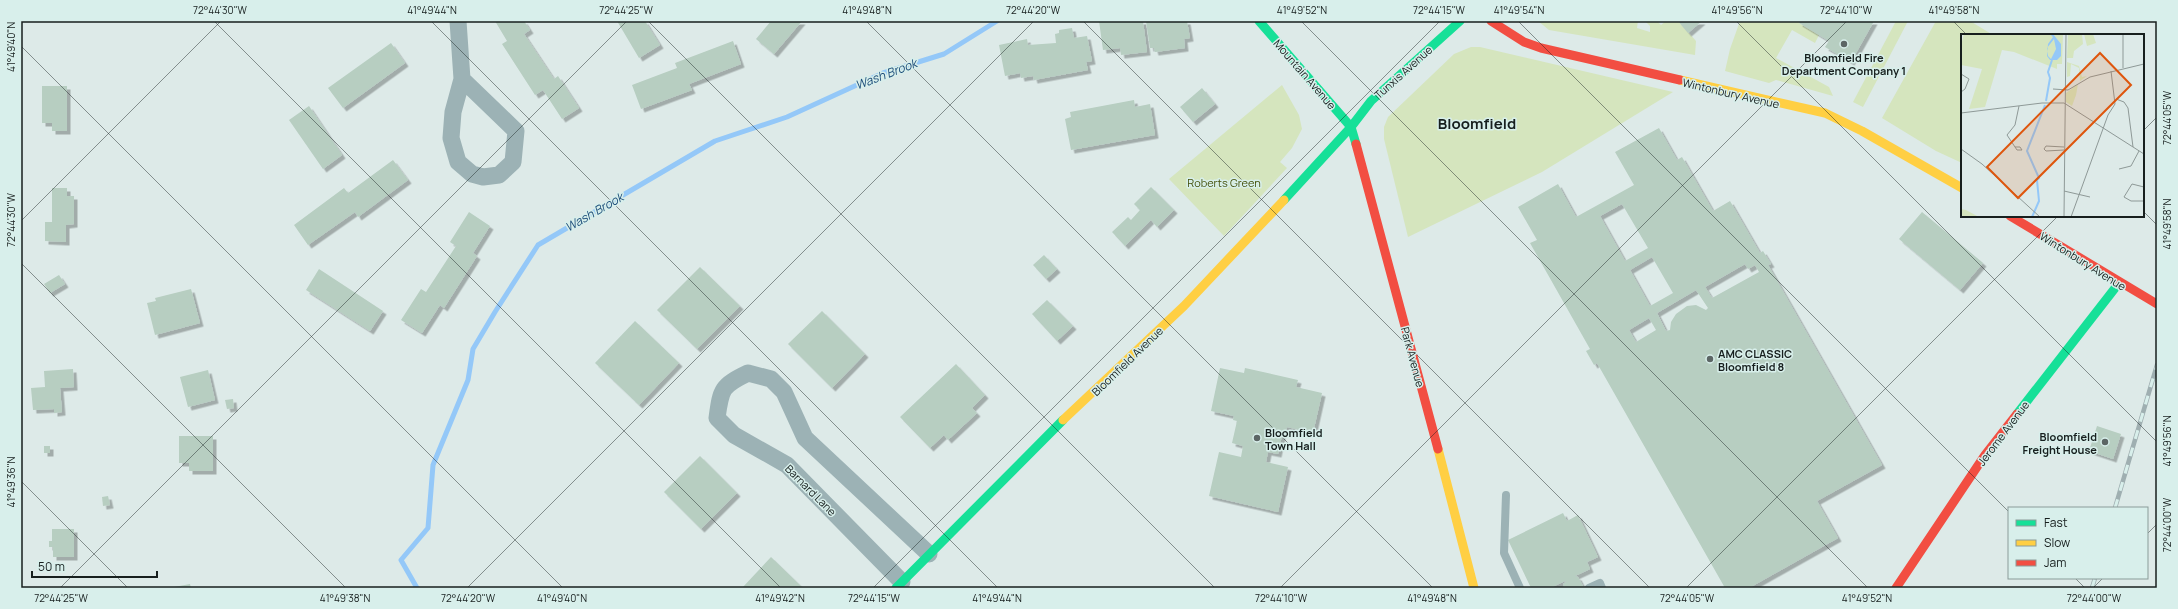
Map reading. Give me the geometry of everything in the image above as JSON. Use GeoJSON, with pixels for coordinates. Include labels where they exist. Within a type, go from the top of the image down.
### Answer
{"type":"FeatureCollection","features":[{"type":"Feature","properties":{"kind":"main road","name":"Mountain Avenue"},"geometry":{"type":"LineString","coordinates":[[1259,21],[1351,127]]}},
{"type":"Feature","properties":{"kind":"main road","name":"Tunxis Avenue"},"geometry":{"type":"LineString","coordinates":[[1351,127],[1371,101],[1460,21]]}},
{"type":"Feature","properties":{"kind":"main road","name":"Wintonbury Avenue"},"geometry":{"type":"LineString","coordinates":[[1491,21],[1524,42],[1541,48],[1825,114],[1862,131],[1961,187]]}},
{"type":"Feature","properties":{"kind":"main road","name":"Bloomfield Avenue"},"geometry":{"type":"LineString","coordinates":[[899,585],[1031,451],[1184,306],[1351,127]]}},
{"type":"Feature","properties":{"kind":"main road","name":"Park Avenue"},"geometry":{"type":"LineString","coordinates":[[1351,127],[1474,588]]}},
{"type":"Feature","properties":{"kind":"main road","name":"Wintonbury Avenue"},"geometry":{"type":"LineString","coordinates":[[2012,217],[2119,283],[2157,304]]}},
{"type":"Feature","properties":{"kind":"main road","name":"Jerome Avenue"},"geometry":{"type":"LineString","coordinates":[[1896,588],[1985,455],[2119,283]]}},
{"type":"Feature","properties":{"kind":"street"},"geometry":{"type":"LineString","coordinates":[[458,21],[462,79],[452,112],[451,138],[458,162],[472,174],[483,177],[499,175],[512,162],[516,131],[462,79]]}},
{"type":"Feature","properties":{"kind":"street","name":"Barnard Lane"},"geometry":{"type":"LineString","coordinates":[[899,585],[787,464],[734,435],[717,418],[720,394],[728,382],[748,373],[771,379],[784,392],[805,438],[929,554]]}},
{"type":"Feature","properties":{"kind":"lane"},"geometry":{"type":"LineString","coordinates":[[1506,494],[1504,553],[1520,588]]}},
{"type":"Feature","properties":{"kind":"lane"},"geometry":{"type":"LineString","coordinates":[[1589,588],[1600,583],[1602,588]]}},
{"type":"Feature","properties":{"kind":"green space"},"geometry":{"type":"Polygon","coordinates":[[[1538,21],[1638,21],[1637,28],[1650,32],[1650,26],[1645,21],[1657,21],[1661,25],[1666,21],[1678,21],[1696,41],[1695,55],[1549,30],[1538,21]]]}},
{"type":"Feature","properties":{"kind":"green space"},"geometry":{"type":"Polygon","coordinates":[[[1740,21],[1800,21],[1799,23],[1819,35],[1815,43],[1792,30],[1776,58],[1829,87],[1833,96],[1776,80],[1769,83],[1725,71],[1730,49],[1740,21]]]}},
{"type":"Feature","properties":{"kind":"green space"},"geometry":{"type":"Polygon","coordinates":[[[1896,21],[1908,21],[1863,107],[1853,102],[1896,21]]]}},
{"type":"Feature","properties":{"kind":"green space"},"geometry":{"type":"Polygon","coordinates":[[[1936,21],[1970,21],[1991,34],[1961,34],[1961,163],[1936,151],[1882,118],[1936,21]]]}},
{"type":"Feature","properties":{"kind":"green space"},"geometry":{"type":"Polygon","coordinates":[[[1471,47],[1480,47],[1673,92],[1542,172],[1408,237],[1384,139],[1384,127],[1388,117],[1454,54],[1471,47]]]}},
{"type":"Feature","properties":{"kind":"green space","name":"Roberts Green"},"geometry":{"type":"Polygon","coordinates":[[[1282,85],[1299,115],[1302,129],[1292,148],[1280,162],[1287,168],[1224,236],[1169,179],[1282,85]]]}},
{"type":"Feature","properties":{"kind":"building"},"geometry":{"type":"Polygon","coordinates":[[[495,21],[524,21],[530,30],[524,34],[554,79],[558,76],[579,108],[562,119],[543,90],[535,95],[502,44],[507,41],[495,21]]]}},
{"type":"Feature","properties":{"kind":"building"},"geometry":{"type":"Polygon","coordinates":[[[617,21],[645,21],[660,45],[639,58],[617,21]]]}},
{"type":"Feature","properties":{"kind":"building"},"geometry":{"type":"Polygon","coordinates":[[[771,21],[802,21],[774,54],[756,39],[771,21]]]}},
{"type":"Feature","properties":{"kind":"building"},"geometry":{"type":"Polygon","coordinates":[[[1099,21],[1143,21],[1147,52],[1121,55],[1120,48],[1103,50],[1099,21]]]}},
{"type":"Feature","properties":{"kind":"building"},"geometry":{"type":"Polygon","coordinates":[[[1146,21],[1187,21],[1190,38],[1184,39],[1185,48],[1155,52],[1154,48],[1150,48],[1146,21]]]}},
{"type":"Feature","properties":{"kind":"building"},"geometry":{"type":"Polygon","coordinates":[[[1678,21],[1702,21],[1688,33],[1678,21]]]}},
{"type":"Feature","properties":{"kind":"building","name":"Bloomfield Fire Department Company 1"},"geometry":{"type":"Polygon","coordinates":[[[1800,21],[1874,21],[1851,62],[1825,47],[1829,41],[1799,23],[1800,21]]]}},
{"type":"Feature","properties":{"kind":"building"},"geometry":{"type":"Polygon","coordinates":[[[1072,28],[1074,38],[1087,36],[1092,61],[1086,62],[1088,70],[1034,80],[1033,76],[1021,78],[1020,73],[1005,76],[999,45],[1027,39],[1028,45],[1056,43],[1055,34],[1059,33],[1059,30],[1072,28]]]}},
{"type":"Feature","properties":{"kind":"building"},"geometry":{"type":"Polygon","coordinates":[[[733,41],[741,64],[689,84],[692,90],[641,109],[632,85],[677,68],[675,63],[733,41]]]}},
{"type":"Feature","properties":{"kind":"building"},"geometry":{"type":"Polygon","coordinates":[[[391,43],[405,63],[343,108],[328,88],[391,43]]]}},
{"type":"Feature","properties":{"kind":"building"},"geometry":{"type":"Polygon","coordinates":[[[42,86],[67,86],[67,131],[52,131],[52,123],[42,123],[42,86]]]}},
{"type":"Feature","properties":{"kind":"building"},"geometry":{"type":"Polygon","coordinates":[[[1202,88],[1215,104],[1193,122],[1180,107],[1202,88]]]}},
{"type":"Feature","properties":{"kind":"building"},"geometry":{"type":"Polygon","coordinates":[[[1134,100],[1135,107],[1150,104],[1155,135],[1071,150],[1065,119],[1071,117],[1070,112],[1134,100]]]}},
{"type":"Feature","properties":{"kind":"building"},"geometry":{"type":"Polygon","coordinates":[[[309,106],[342,155],[323,169],[289,120],[309,106]]]}},
{"type":"Feature","properties":{"kind":"building"},"geometry":{"type":"Polygon","coordinates":[[[1659,128],[1677,160],[1682,157],[1713,211],[1730,201],[1760,253],[1763,251],[1771,264],[1768,265],[1882,465],[1817,501],[1838,538],[1749,588],[1725,588],[1597,363],[1594,365],[1586,351],[1590,349],[1530,243],[1537,240],[1518,207],[1558,184],[1576,217],[1634,185],[1615,152],[1659,128]],[[1622,204],[1600,216],[1625,261],[1648,248],[1622,204]],[[1652,257],[1630,270],[1650,306],[1673,293],[1652,257]],[[1745,264],[1705,287],[1712,298],[1759,272],[1755,265],[1748,269],[1745,264]],[[1696,290],[1657,313],[1666,331],[1670,330],[1671,322],[1676,314],[1687,306],[1696,305],[1706,310],[1708,308],[1696,290]],[[1649,318],[1629,330],[1636,342],[1656,330],[1649,318]]]}},
{"type":"Feature","properties":{"kind":"building"},"geometry":{"type":"Polygon","coordinates":[[[393,160],[408,180],[358,217],[355,212],[308,245],[294,225],[344,188],[348,193],[393,160]]]}},
{"type":"Feature","properties":{"kind":"building"},"geometry":{"type":"Polygon","coordinates":[[[1151,187],[1174,210],[1157,227],[1151,220],[1125,246],[1112,232],[1128,217],[1131,220],[1140,210],[1134,204],[1151,187]]]}},
{"type":"Feature","properties":{"kind":"building"},"geometry":{"type":"Polygon","coordinates":[[[52,188],[67,188],[67,196],[74,196],[74,224],[66,225],[66,242],[45,241],[45,222],[52,222],[52,188]]]}},
{"type":"Feature","properties":{"kind":"building"},"geometry":{"type":"Polygon","coordinates":[[[469,212],[490,226],[473,253],[477,256],[444,308],[440,305],[422,333],[401,320],[421,289],[426,292],[456,246],[450,242],[469,212]]]}},
{"type":"Feature","properties":{"kind":"building"},"geometry":{"type":"Polygon","coordinates":[[[1922,212],[1983,263],[1960,290],[1899,239],[1922,212]]]}},
{"type":"Feature","properties":{"kind":"building"},"geometry":{"type":"Polygon","coordinates":[[[1044,255],[1057,269],[1046,279],[1033,265],[1044,255]]]}},
{"type":"Feature","properties":{"kind":"building"},"geometry":{"type":"Polygon","coordinates":[[[700,267],[740,306],[697,349],[657,310],[700,267]]]}},
{"type":"Feature","properties":{"kind":"building"},"geometry":{"type":"Polygon","coordinates":[[[319,269],[383,311],[370,331],[306,290],[319,269]]]}},
{"type":"Feature","properties":{"kind":"building"},"geometry":{"type":"Polygon","coordinates":[[[59,275],[65,284],[50,293],[44,284],[59,275]]]}},
{"type":"Feature","properties":{"kind":"building"},"geometry":{"type":"Polygon","coordinates":[[[191,289],[200,323],[155,335],[147,303],[156,301],[155,298],[191,289]]]}},
{"type":"Feature","properties":{"kind":"building"},"geometry":{"type":"Polygon","coordinates":[[[1047,300],[1073,326],[1057,341],[1032,314],[1047,300]]]}},
{"type":"Feature","properties":{"kind":"building"},"geometry":{"type":"Polygon","coordinates":[[[822,311],[865,354],[832,388],[788,344],[822,311]]]}},
{"type":"Feature","properties":{"kind":"building"},"geometry":{"type":"Polygon","coordinates":[[[635,321],[679,363],[639,405],[595,363],[635,321]]]}},
{"type":"Feature","properties":{"kind":"building"},"geometry":{"type":"Polygon","coordinates":[[[956,364],[985,395],[972,408],[977,413],[948,440],[944,435],[930,448],[900,417],[956,364]]]}},
{"type":"Feature","properties":{"kind":"building","name":"Bloomfield Town Hall"},"geometry":{"type":"Polygon","coordinates":[[[1220,368],[1244,373],[1245,368],[1298,380],[1296,387],[1322,393],[1313,433],[1287,427],[1286,432],[1283,431],[1278,454],[1268,452],[1266,462],[1288,467],[1278,512],[1209,496],[1219,452],[1241,457],[1243,446],[1232,443],[1237,421],[1233,420],[1234,416],[1211,411],[1220,368]]]}},
{"type":"Feature","properties":{"kind":"building"},"geometry":{"type":"Polygon","coordinates":[[[73,369],[74,387],[60,388],[62,412],[54,413],[54,409],[33,410],[31,388],[45,387],[44,371],[73,369]]]}},
{"type":"Feature","properties":{"kind":"building"},"geometry":{"type":"Polygon","coordinates":[[[208,370],[215,400],[188,407],[180,377],[208,370]]]}},
{"type":"Feature","properties":{"kind":"building"},"geometry":{"type":"Polygon","coordinates":[[[233,399],[234,408],[227,409],[225,400],[233,399]]]}},
{"type":"Feature","properties":{"kind":"building","name":"Bloomfield Freight House"},"geometry":{"type":"Polygon","coordinates":[[[2097,426],[2121,434],[2113,459],[2089,451],[2097,426]]]}},
{"type":"Feature","properties":{"kind":"building"},"geometry":{"type":"Polygon","coordinates":[[[179,436],[213,436],[213,471],[189,471],[189,463],[179,463],[179,436]]]}},
{"type":"Feature","properties":{"kind":"building"},"geometry":{"type":"Polygon","coordinates":[[[44,446],[50,446],[50,453],[44,453],[44,446]]]}},
{"type":"Feature","properties":{"kind":"building"},"geometry":{"type":"Polygon","coordinates":[[[700,456],[737,493],[701,529],[664,492],[700,456]]]}},
{"type":"Feature","properties":{"kind":"building"},"geometry":{"type":"Polygon","coordinates":[[[108,496],[110,505],[103,506],[102,497],[108,496]]]}},
{"type":"Feature","properties":{"kind":"building"},"geometry":{"type":"Polygon","coordinates":[[[1563,513],[1567,521],[1578,515],[1598,557],[1587,562],[1590,569],[1575,576],[1578,577],[1584,588],[1565,588],[1563,584],[1566,582],[1565,581],[1550,588],[1531,588],[1508,540],[1563,513]]]}},
{"type":"Feature","properties":{"kind":"building"},"geometry":{"type":"Polygon","coordinates":[[[52,529],[74,529],[74,557],[53,557],[53,547],[49,547],[49,541],[52,541],[52,529]]]}},
{"type":"Feature","properties":{"kind":"building"},"geometry":{"type":"Polygon","coordinates":[[[771,557],[802,587],[742,588],[771,557]]]}},
{"type":"Feature","properties":{"kind":"building"},"geometry":{"type":"Polygon","coordinates":[[[190,584],[191,588],[174,588],[174,587],[190,584]]]}},
{"type":"Feature","properties":{"kind":"waterway","name":"Wash Brook"},"geometry":{"type":"LineString","coordinates":[[417,588],[401,560],[428,528],[433,465],[468,380],[473,349],[538,245],[715,141],[787,117],[883,73],[944,54],[997,21]]}},
{"type":"Feature","properties":{"kind":"railway"},"geometry":{"type":"LineString","coordinates":[[2115,507],[2157,365]]}},
{"type":"Feature","properties":{"kind":"railway"},"geometry":{"type":"LineString","coordinates":[[2092,588],[2095,579]]}},
{"type":"Feature","properties":{"kind":"traffic: fast"},"geometry":{"type":"LineString","coordinates":[[1259,21],[1351,127],[1356,144]]}},
{"type":"Feature","properties":{"kind":"traffic: fast"},"geometry":{"type":"LineString","coordinates":[[1284,200],[1351,127],[1371,101],[1460,21]]}},
{"type":"Feature","properties":{"kind":"traffic: fast"},"geometry":{"type":"LineString","coordinates":[[2017,414],[2119,283]]}},
{"type":"Feature","properties":{"kind":"traffic: fast"},"geometry":{"type":"LineString","coordinates":[[896,588],[1063,420]]}},
{"type":"Feature","properties":{"kind":"traffic: slow"},"geometry":{"type":"LineString","coordinates":[[1680,80],[1825,113],[1862,131],[1961,187]]}},
{"type":"Feature","properties":{"kind":"traffic: slow"},"geometry":{"type":"LineString","coordinates":[[1063,420],[1184,306],[1284,200]]}},
{"type":"Feature","properties":{"kind":"traffic: slow"},"geometry":{"type":"LineString","coordinates":[[1438,449],[1474,588]]}},
{"type":"Feature","properties":{"kind":"traffic: jam"},"geometry":{"type":"LineString","coordinates":[[1491,21],[1524,42],[1541,48],[1680,80]]}},
{"type":"Feature","properties":{"kind":"traffic: jam"},"geometry":{"type":"LineString","coordinates":[[1356,144],[1438,449]]}},
{"type":"Feature","properties":{"kind":"traffic: jam"},"geometry":{"type":"LineString","coordinates":[[2012,217],[2157,304]]}},
{"type":"Feature","properties":{"kind":"traffic: jam"},"geometry":{"type":"LineString","coordinates":[[1896,588],[1985,455],[2017,414]]}},
{"type":"Feature","properties":{"kind":"place","name":"Bloomfield Fire Department Company 1"},"geometry":{"type":"Point","coordinates":[1844,44]}},
{"type":"Feature","properties":{"kind":"place","name":"AMC CLASSIC Bloomfield 8"},"geometry":{"type":"Point","coordinates":[1710,359]}},
{"type":"Feature","properties":{"kind":"place","name":"Bloomfield Town Hall"},"geometry":{"type":"Point","coordinates":[1257,438]}},
{"type":"Feature","properties":{"kind":"place","name":"Bloomfield Freight House"},"geometry":{"type":"Point","coordinates":[2105,442]}},
{"type":"Feature","properties":{"kind":"district","name":"Bloomfield"},"geometry":{"type":"Point","coordinates":[1477,123]}}]}
